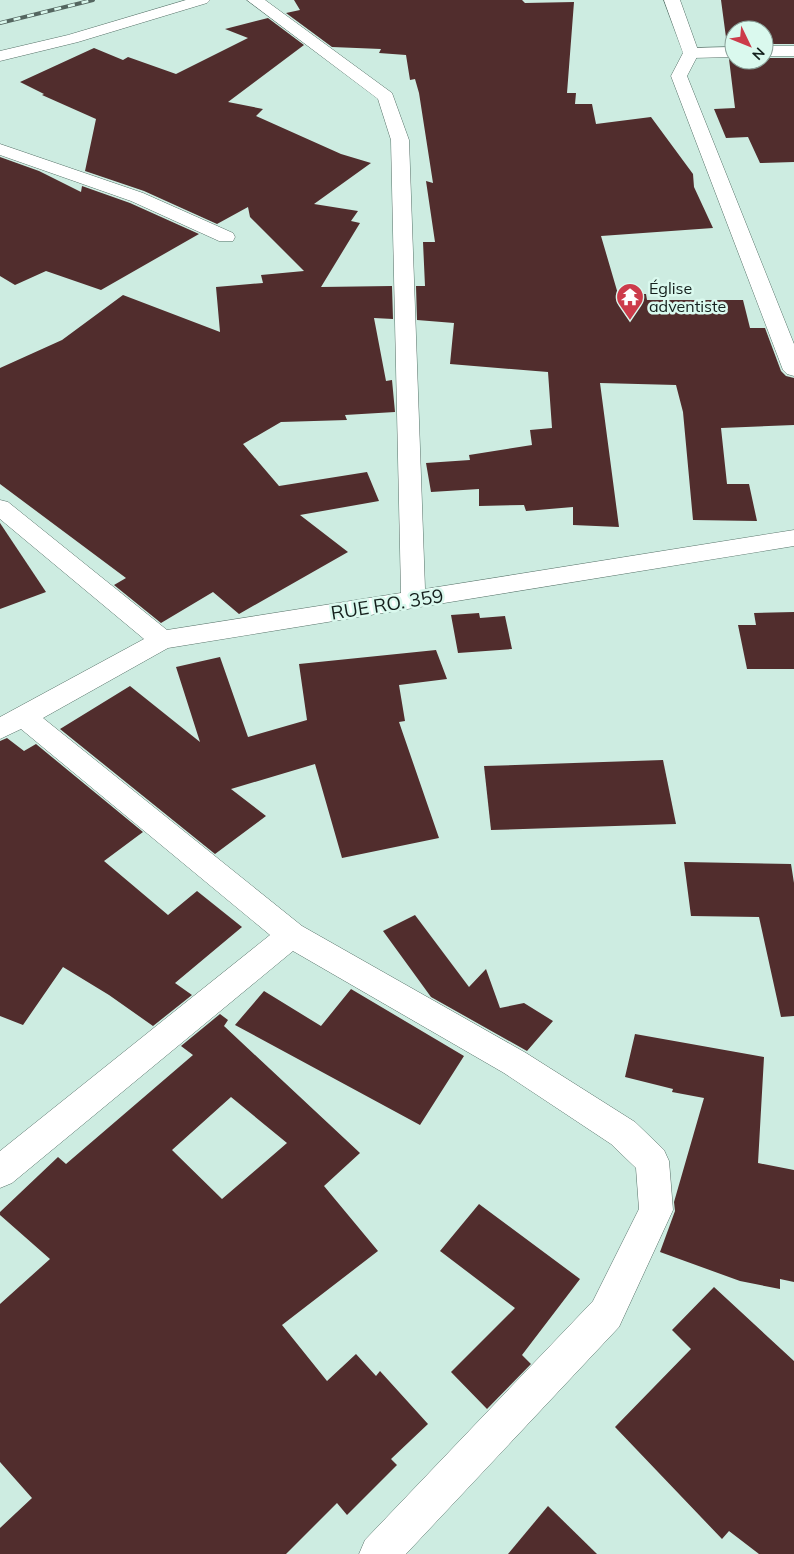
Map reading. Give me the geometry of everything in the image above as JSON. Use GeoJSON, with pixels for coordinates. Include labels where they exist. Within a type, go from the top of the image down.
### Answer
{"type":"FeatureCollection","features":[{"type":"Feature","properties":{"kind":"street"},"geometry":{"type":"LineString","coordinates":[[0,56],[72,39],[202,0]]}},
{"type":"Feature","properties":{"kind":"street"},"geometry":{"type":"LineString","coordinates":[[255,0],[386,97],[400,140],[413,600]]}},
{"type":"Feature","properties":{"kind":"street"},"geometry":{"type":"LineString","coordinates":[[672,0],[691,52],[679,76],[794,370]]}},
{"type":"Feature","properties":{"kind":"street"},"geometry":{"type":"LineString","coordinates":[[774,51],[794,51]]}},
{"type":"Feature","properties":{"kind":"street"},"geometry":{"type":"LineString","coordinates":[[691,52],[724,52]]}},
{"type":"Feature","properties":{"kind":"street"},"geometry":{"type":"LineString","coordinates":[[0,149],[137,197],[226,238]]}},
{"type":"Feature","properties":{"kind":"street"},"geometry":{"type":"LineString","coordinates":[[0,507],[162,640]]}},
{"type":"Feature","properties":{"kind":"street","name":"RUE RO. 359"},"geometry":{"type":"LineString","coordinates":[[12,723],[162,640],[794,538]]}},
{"type":"Feature","properties":{"kind":"street"},"geometry":{"type":"LineString","coordinates":[[12,723],[290,934],[515,1063],[623,1133],[652,1161],[656,1210],[606,1314],[378,1554]]}},
{"type":"Feature","properties":{"kind":"street"},"geometry":{"type":"LineString","coordinates":[[0,1172],[290,934]]}},
{"type":"Feature","properties":{"kind":"building"},"geometry":{"type":"Polygon","coordinates":[[[294,0],[522,0],[525,3],[574,2],[567,93],[576,93],[575,104],[592,104],[596,124],[651,117],[693,174],[694,187],[713,228],[601,236],[618,294],[646,294],[647,300],[743,300],[750,328],[765,328],[781,371],[786,376],[794,378],[794,425],[721,428],[727,484],[749,484],[757,521],[693,520],[683,412],[676,385],[600,383],[619,527],[573,525],[573,507],[526,511],[524,505],[479,506],[479,489],[431,492],[426,463],[470,460],[469,455],[532,445],[530,430],[552,428],[548,372],[450,364],[454,323],[417,320],[416,286],[425,286],[423,242],[435,242],[426,181],[433,183],[419,93],[415,79],[410,80],[406,55],[379,53],[381,49],[332,47],[286,13],[300,10],[294,0]]]}},
{"type":"Feature","properties":{"kind":"building"},"geometry":{"type":"Polygon","coordinates":[[[721,0],[794,0],[794,44],[774,44],[774,20],[724,20],[724,22],[721,0]]]}},
{"type":"Feature","properties":{"kind":"building"},"geometry":{"type":"Polygon","coordinates":[[[268,18],[304,45],[228,102],[263,109],[256,116],[341,154],[371,163],[314,204],[358,211],[351,221],[360,223],[321,287],[392,286],[393,319],[374,318],[386,381],[392,380],[395,412],[345,415],[347,420],[281,422],[243,444],[279,486],[367,472],[379,501],[300,515],[348,552],[239,614],[213,592],[161,623],[114,585],[126,578],[0,484],[0,368],[62,340],[123,295],[220,332],[216,287],[263,283],[261,275],[304,271],[250,217],[248,207],[217,224],[144,191],[85,171],[96,119],[42,95],[44,94],[20,82],[94,48],[123,60],[128,57],[176,74],[248,38],[225,29],[268,18]]]}},
{"type":"Feature","properties":{"kind":"building"},"geometry":{"type":"Polygon","coordinates":[[[774,58],[794,58],[794,162],[760,163],[748,137],[726,138],[714,109],[735,108],[730,70],[774,70],[774,58]]]}},
{"type":"Feature","properties":{"kind":"building"},"geometry":{"type":"Polygon","coordinates":[[[0,157],[39,171],[81,192],[82,186],[130,203],[199,234],[101,290],[46,271],[15,285],[0,276],[0,157]]]}},
{"type":"Feature","properties":{"kind":"building"},"geometry":{"type":"Polygon","coordinates":[[[0,523],[46,592],[0,609],[0,523]]]}},
{"type":"Feature","properties":{"kind":"building"},"geometry":{"type":"Polygon","coordinates":[[[794,612],[794,669],[747,669],[738,625],[756,625],[754,613],[794,612]]]}},
{"type":"Feature","properties":{"kind":"building"},"geometry":{"type":"Polygon","coordinates":[[[479,613],[480,618],[505,616],[512,649],[458,653],[451,615],[479,613]]]}},
{"type":"Feature","properties":{"kind":"building"},"geometry":{"type":"Polygon","coordinates":[[[436,650],[447,679],[399,685],[405,721],[399,722],[439,838],[342,858],[315,764],[231,789],[266,816],[215,854],[60,729],[130,686],[200,742],[176,667],[220,657],[248,737],[307,720],[299,664],[436,650]]]}},
{"type":"Feature","properties":{"kind":"building"},"geometry":{"type":"Polygon","coordinates":[[[7,738],[24,751],[36,744],[143,832],[104,861],[168,915],[197,891],[242,927],[175,983],[192,995],[153,1026],[109,995],[63,967],[23,1025],[0,1016],[0,741],[7,738]]]}},
{"type":"Feature","properties":{"kind":"building"},"geometry":{"type":"Polygon","coordinates":[[[663,760],[676,824],[491,830],[484,766],[663,760]]]}},
{"type":"Feature","properties":{"kind":"building"},"geometry":{"type":"Polygon","coordinates":[[[684,862],[791,864],[794,883],[794,1016],[781,1017],[759,917],[691,916],[684,862]]]}},
{"type":"Feature","properties":{"kind":"building"},"geometry":{"type":"Polygon","coordinates":[[[415,915],[469,987],[486,969],[500,1008],[524,1003],[553,1021],[527,1051],[431,997],[383,931],[415,915]]]}},
{"type":"Feature","properties":{"kind":"building"},"geometry":{"type":"Polygon","coordinates":[[[351,989],[464,1056],[420,1125],[235,1025],[264,991],[321,1026],[351,989]]]}},
{"type":"Feature","properties":{"kind":"building"},"geometry":{"type":"Polygon","coordinates":[[[220,1014],[228,1020],[224,1026],[360,1153],[324,1186],[378,1251],[282,1325],[327,1381],[356,1354],[376,1376],[380,1371],[428,1424],[391,1459],[397,1465],[347,1515],[337,1503],[286,1554],[0,1554],[0,1528],[32,1498],[0,1462],[0,1304],[50,1259],[0,1215],[0,1212],[58,1157],[66,1164],[193,1055],[181,1046],[220,1014]],[[231,1097],[172,1150],[222,1199],[287,1143],[231,1097]]]}},
{"type":"Feature","properties":{"kind":"building"},"geometry":{"type":"Polygon","coordinates":[[[635,1034],[764,1057],[758,1163],[794,1170],[794,1282],[780,1279],[780,1289],[740,1281],[660,1252],[675,1211],[674,1202],[704,1098],[672,1092],[673,1089],[625,1077],[635,1034]]]}},
{"type":"Feature","properties":{"kind":"building"},"geometry":{"type":"Polygon","coordinates":[[[479,1204],[580,1279],[522,1355],[531,1364],[487,1409],[451,1372],[515,1308],[440,1251],[479,1204]]]}},
{"type":"Feature","properties":{"kind":"building"},"geometry":{"type":"Polygon","coordinates":[[[714,1287],[794,1361],[794,1554],[759,1554],[729,1531],[722,1539],[615,1427],[691,1349],[672,1330],[714,1287]]]}},
{"type":"Feature","properties":{"kind":"building"},"geometry":{"type":"Polygon","coordinates":[[[548,1506],[597,1554],[508,1554],[548,1506]]]}},
{"type":"Feature","properties":{"kind":"railway"},"geometry":{"type":"LineString","coordinates":[[0,23],[93,0]]}},
{"type":"Feature","properties":{"kind":"place","name":"Église adventiste"},"geometry":{"type":"Point","coordinates":[630,321]}}]}
